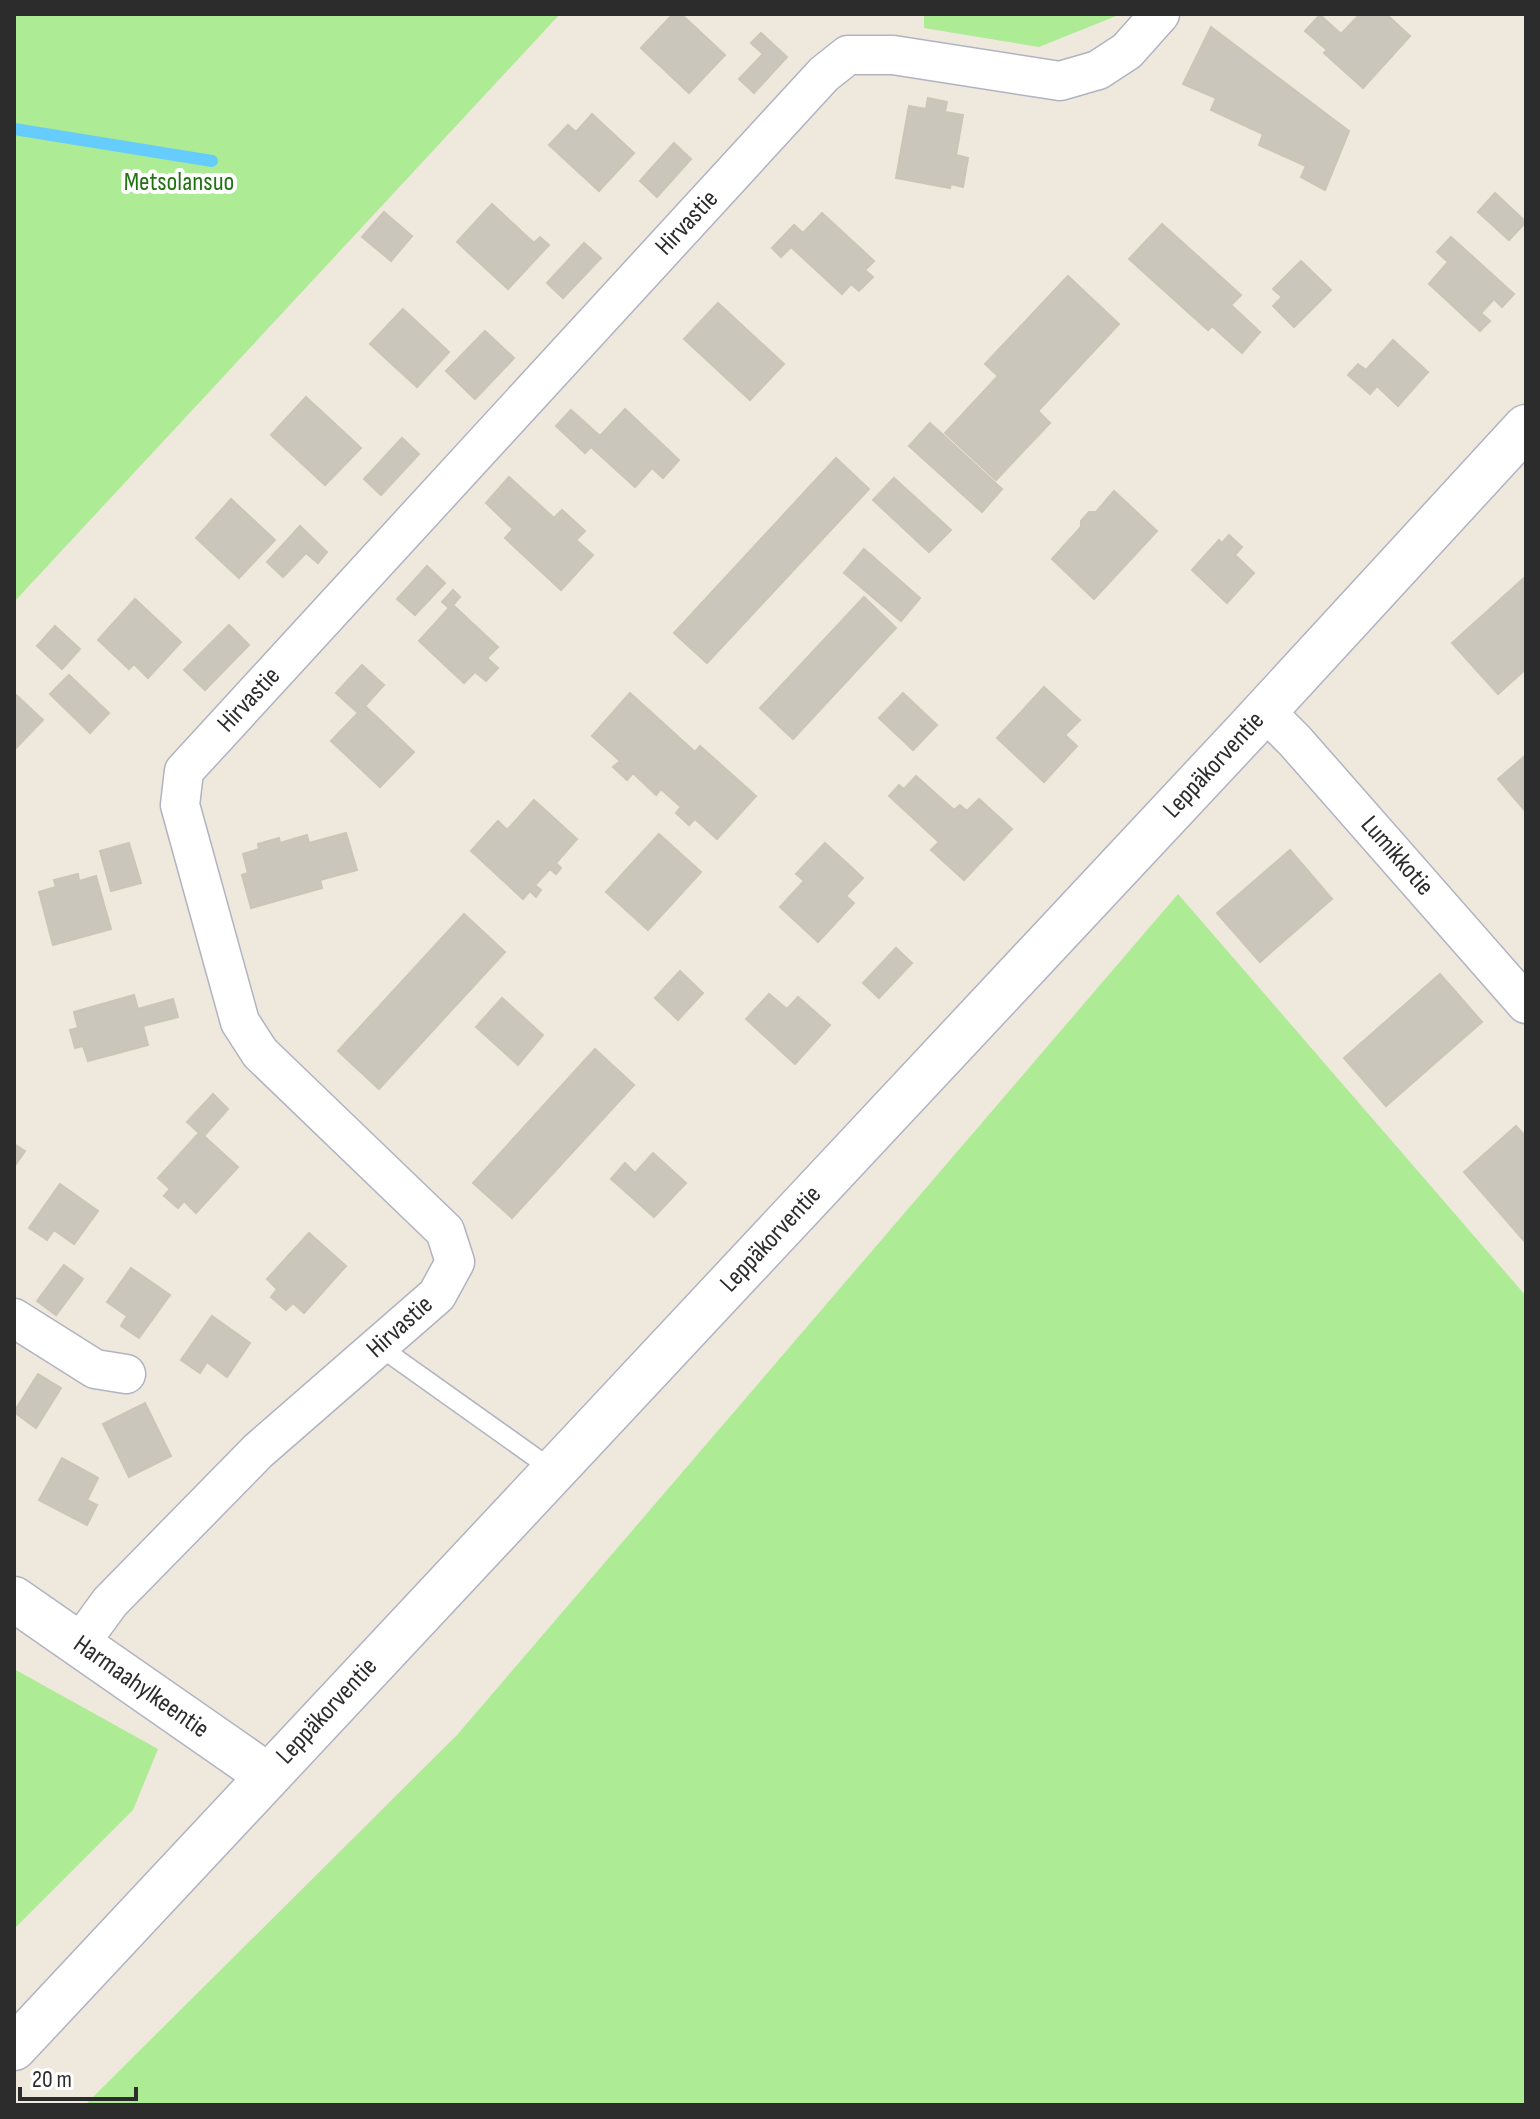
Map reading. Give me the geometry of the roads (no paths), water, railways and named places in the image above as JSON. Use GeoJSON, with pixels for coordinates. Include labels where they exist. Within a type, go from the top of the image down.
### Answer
{"type":"FeatureCollection","features":[{"type":"Feature","properties":{"kind":"street","name":"Hirvastie"},"geometry":{"type":"LineString","coordinates":[[80,1643],[110,1602],[258,1451],[437,1295],[455,1262],[445,1231],[260,1053],[240,1022],[180,805],[184,771],[813,86],[848,55],[893,55],[1060,81],[1098,70],[1127,51],[1160,14]]}},
{"type":"Feature","properties":{"kind":"street","name":"Leppäkorventie"},"geometry":{"type":"LineString","coordinates":[[14,2048],[1265,711],[1526,427]]}},
{"type":"Feature","properties":{"kind":"street","name":"Lumikkotie"},"geometry":{"type":"LineString","coordinates":[[1265,711],[1306,753],[1526,1004]]}},
{"type":"Feature","properties":{"kind":"street"},"geometry":{"type":"LineString","coordinates":[[14,1318],[95,1369],[126,1374]]}},
{"type":"Feature","properties":{"kind":"street","name":"Harmaahylkeentie"},"geometry":{"type":"LineString","coordinates":[[14,1599],[267,1775]]}},
{"type":"Feature","properties":{"kind":"lane"},"geometry":{"type":"LineString","coordinates":[[380,1347],[553,1470]]}},
{"type":"Feature","properties":{"kind":"waterway"},"geometry":{"type":"LineString","coordinates":[[14,129],[212,161]]}},
{"type":"Feature","properties":{"kind":"park label","name":"Metsolansuo"},"geometry":{"type":"Point","coordinates":[179,182]}}]}
